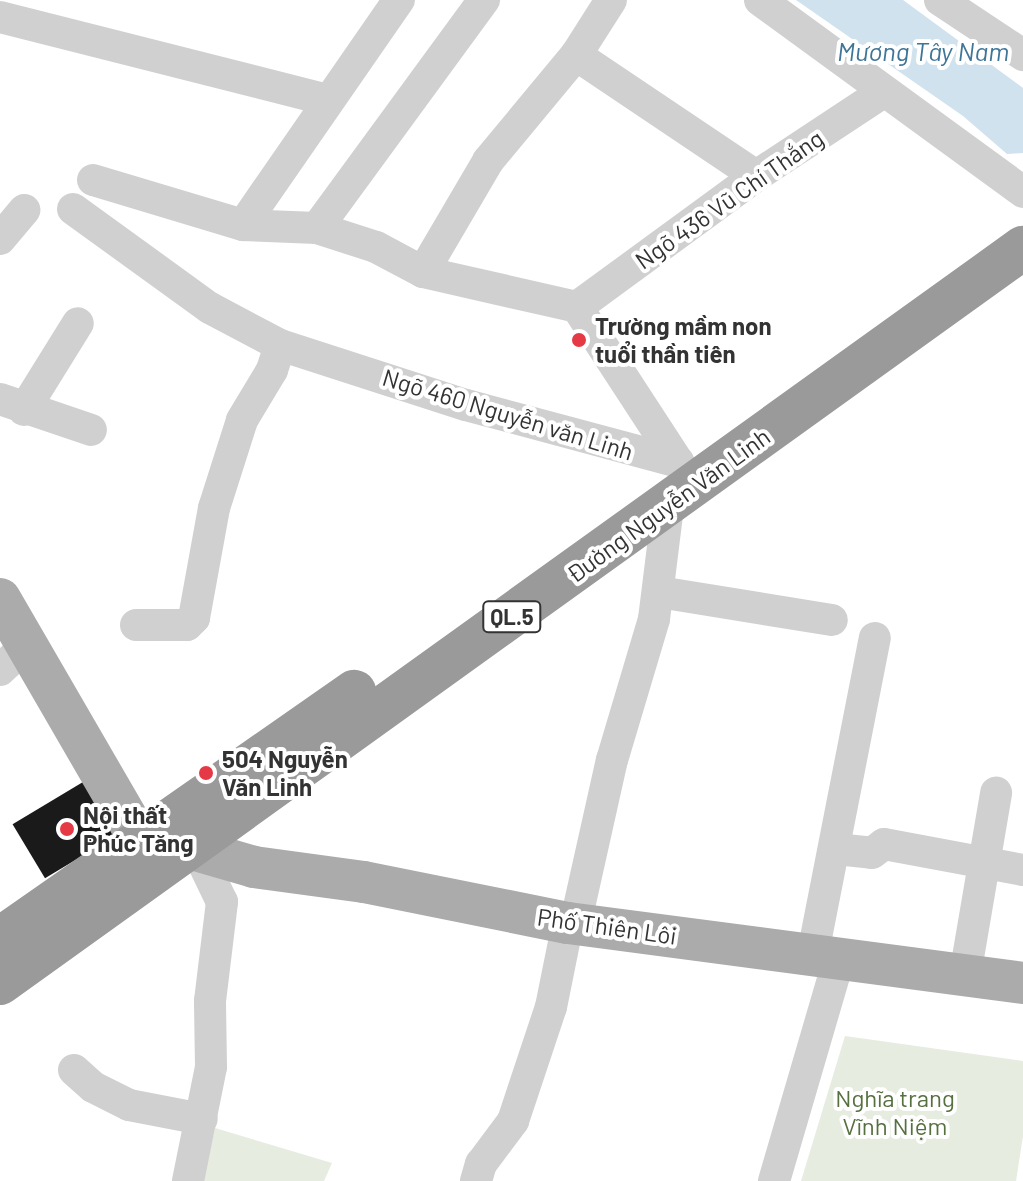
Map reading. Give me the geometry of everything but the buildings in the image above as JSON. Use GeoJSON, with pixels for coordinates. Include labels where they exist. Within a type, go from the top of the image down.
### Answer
{"type":"FeatureCollection","features":[{"type":"Feature","properties":{"kind":"highway","name":"Đường Nguyễn Văn Linh"},"geometry":{"type":"LineString","coordinates":[[0,939],[151,837],[1023,214]]}},
{"type":"Feature","properties":{"kind":"highway","name":"Đường Nguyễn Văn Linh"},"geometry":{"type":"LineString","coordinates":[[0,983],[195,846],[1023,248]]}},
{"type":"Feature","properties":{"kind":"main road"},"geometry":{"type":"LineString","coordinates":[[0,599],[13,658],[131,825],[151,837]]}},
{"type":"Feature","properties":{"kind":"main road","name":"Phố Thiên Lôi"},"geometry":{"type":"LineString","coordinates":[[151,837],[195,846],[254,867],[364,882],[572,924],[827,954],[1023,983]]}},
{"type":"Feature","properties":{"kind":"street"},"geometry":{"type":"LineString","coordinates":[[243,225],[399,0]]}},
{"type":"Feature","properties":{"kind":"street"},"geometry":{"type":"LineString","coordinates":[[317,228],[484,0]]}},
{"type":"Feature","properties":{"kind":"street"},"geometry":{"type":"LineString","coordinates":[[423,272],[488,161],[576,55],[611,0]]}},
{"type":"Feature","properties":{"kind":"street"},"geometry":{"type":"LineString","coordinates":[[760,0],[882,93],[1023,192]]}},
{"type":"Feature","properties":{"kind":"street"},"geometry":{"type":"LineString","coordinates":[[940,0],[1023,55]]}},
{"type":"Feature","properties":{"kind":"street"},"geometry":{"type":"LineString","coordinates":[[0,17],[329,100]]}},
{"type":"Feature","properties":{"kind":"street"},"geometry":{"type":"LineString","coordinates":[[576,55],[756,176]]}},
{"type":"Feature","properties":{"kind":"street","name":"Ngõ 436 Vũ Chí Thắng"},"geometry":{"type":"LineString","coordinates":[[577,307],[756,176],[882,93]]}},
{"type":"Feature","properties":{"kind":"street"},"geometry":{"type":"LineString","coordinates":[[93,180],[243,225],[317,228],[376,247],[423,272],[577,307],[678,462]]}},
{"type":"Feature","properties":{"kind":"street","name":"Ngõ 460 Nguyễn văn Linh"},"geometry":{"type":"LineString","coordinates":[[73,209],[210,308],[280,345],[340,361],[466,405],[678,462]]}},
{"type":"Feature","properties":{"kind":"street"},"geometry":{"type":"LineString","coordinates":[[0,239],[24,210]]}},
{"type":"Feature","properties":{"kind":"street"},"geometry":{"type":"LineString","coordinates":[[78,323],[12,404],[91,430]]}},
{"type":"Feature","properties":{"kind":"street"},"geometry":{"type":"LineString","coordinates":[[136,625],[187,625],[194,618],[214,508],[242,420],[272,370],[280,345]]}},
{"type":"Feature","properties":{"kind":"street"},"geometry":{"type":"LineString","coordinates":[[476,1181],[481,1164],[513,1121],[551,1007],[612,760],[659,592],[668,506]]}},
{"type":"Feature","properties":{"kind":"street"},"geometry":{"type":"LineString","coordinates":[[659,592],[832,620]]}},
{"type":"Feature","properties":{"kind":"street"},"geometry":{"type":"LineString","coordinates":[[774,1181],[827,954],[836,849],[875,638]]}},
{"type":"Feature","properties":{"kind":"street"},"geometry":{"type":"LineString","coordinates":[[965,975],[996,793]]}},
{"type":"Feature","properties":{"kind":"street"},"geometry":{"type":"LineString","coordinates":[[836,849],[872,853],[884,844],[1023,870]]}},
{"type":"Feature","properties":{"kind":"street"},"geometry":{"type":"LineString","coordinates":[[188,1181],[211,1067],[210,1001],[222,902],[195,846]]}},
{"type":"Feature","properties":{"kind":"street"},"geometry":{"type":"LineString","coordinates":[[74,1070],[93,1087],[129,1105],[202,1119]]}},
{"type":"Feature","properties":{"kind":"green space","name":"Nghĩa trang Vĩnh Niệm"},"geometry":{"type":"Polygon","coordinates":[[[845,1036],[1023,1061],[1023,1136],[1016,1181],[801,1181],[845,1036]]]}},
{"type":"Feature","properties":{"kind":"green space"},"geometry":{"type":"Polygon","coordinates":[[[215,1128],[332,1163],[324,1181],[203,1181],[215,1128]]]}},
{"type":"Feature","properties":{"kind":"water","name":"Mương Tây Nam"},"geometry":{"type":"Polygon","coordinates":[[[796,0],[903,0],[1023,88],[1023,153],[1007,154],[963,116],[796,0]]]}},
{"type":"Feature","properties":{"kind":"place","name":"Trường mầm non tuổi thần tiên"},"geometry":{"type":"Point","coordinates":[579,340]}},
{"type":"Feature","properties":{"kind":"place","name":"504 Nguyễn Văn Linh"},"geometry":{"type":"Point","coordinates":[206,773]}},
{"type":"Feature","properties":{"kind":"place","name":"Nội thất Phúc Tăng"},"geometry":{"type":"Point","coordinates":[67,829]}}]}
